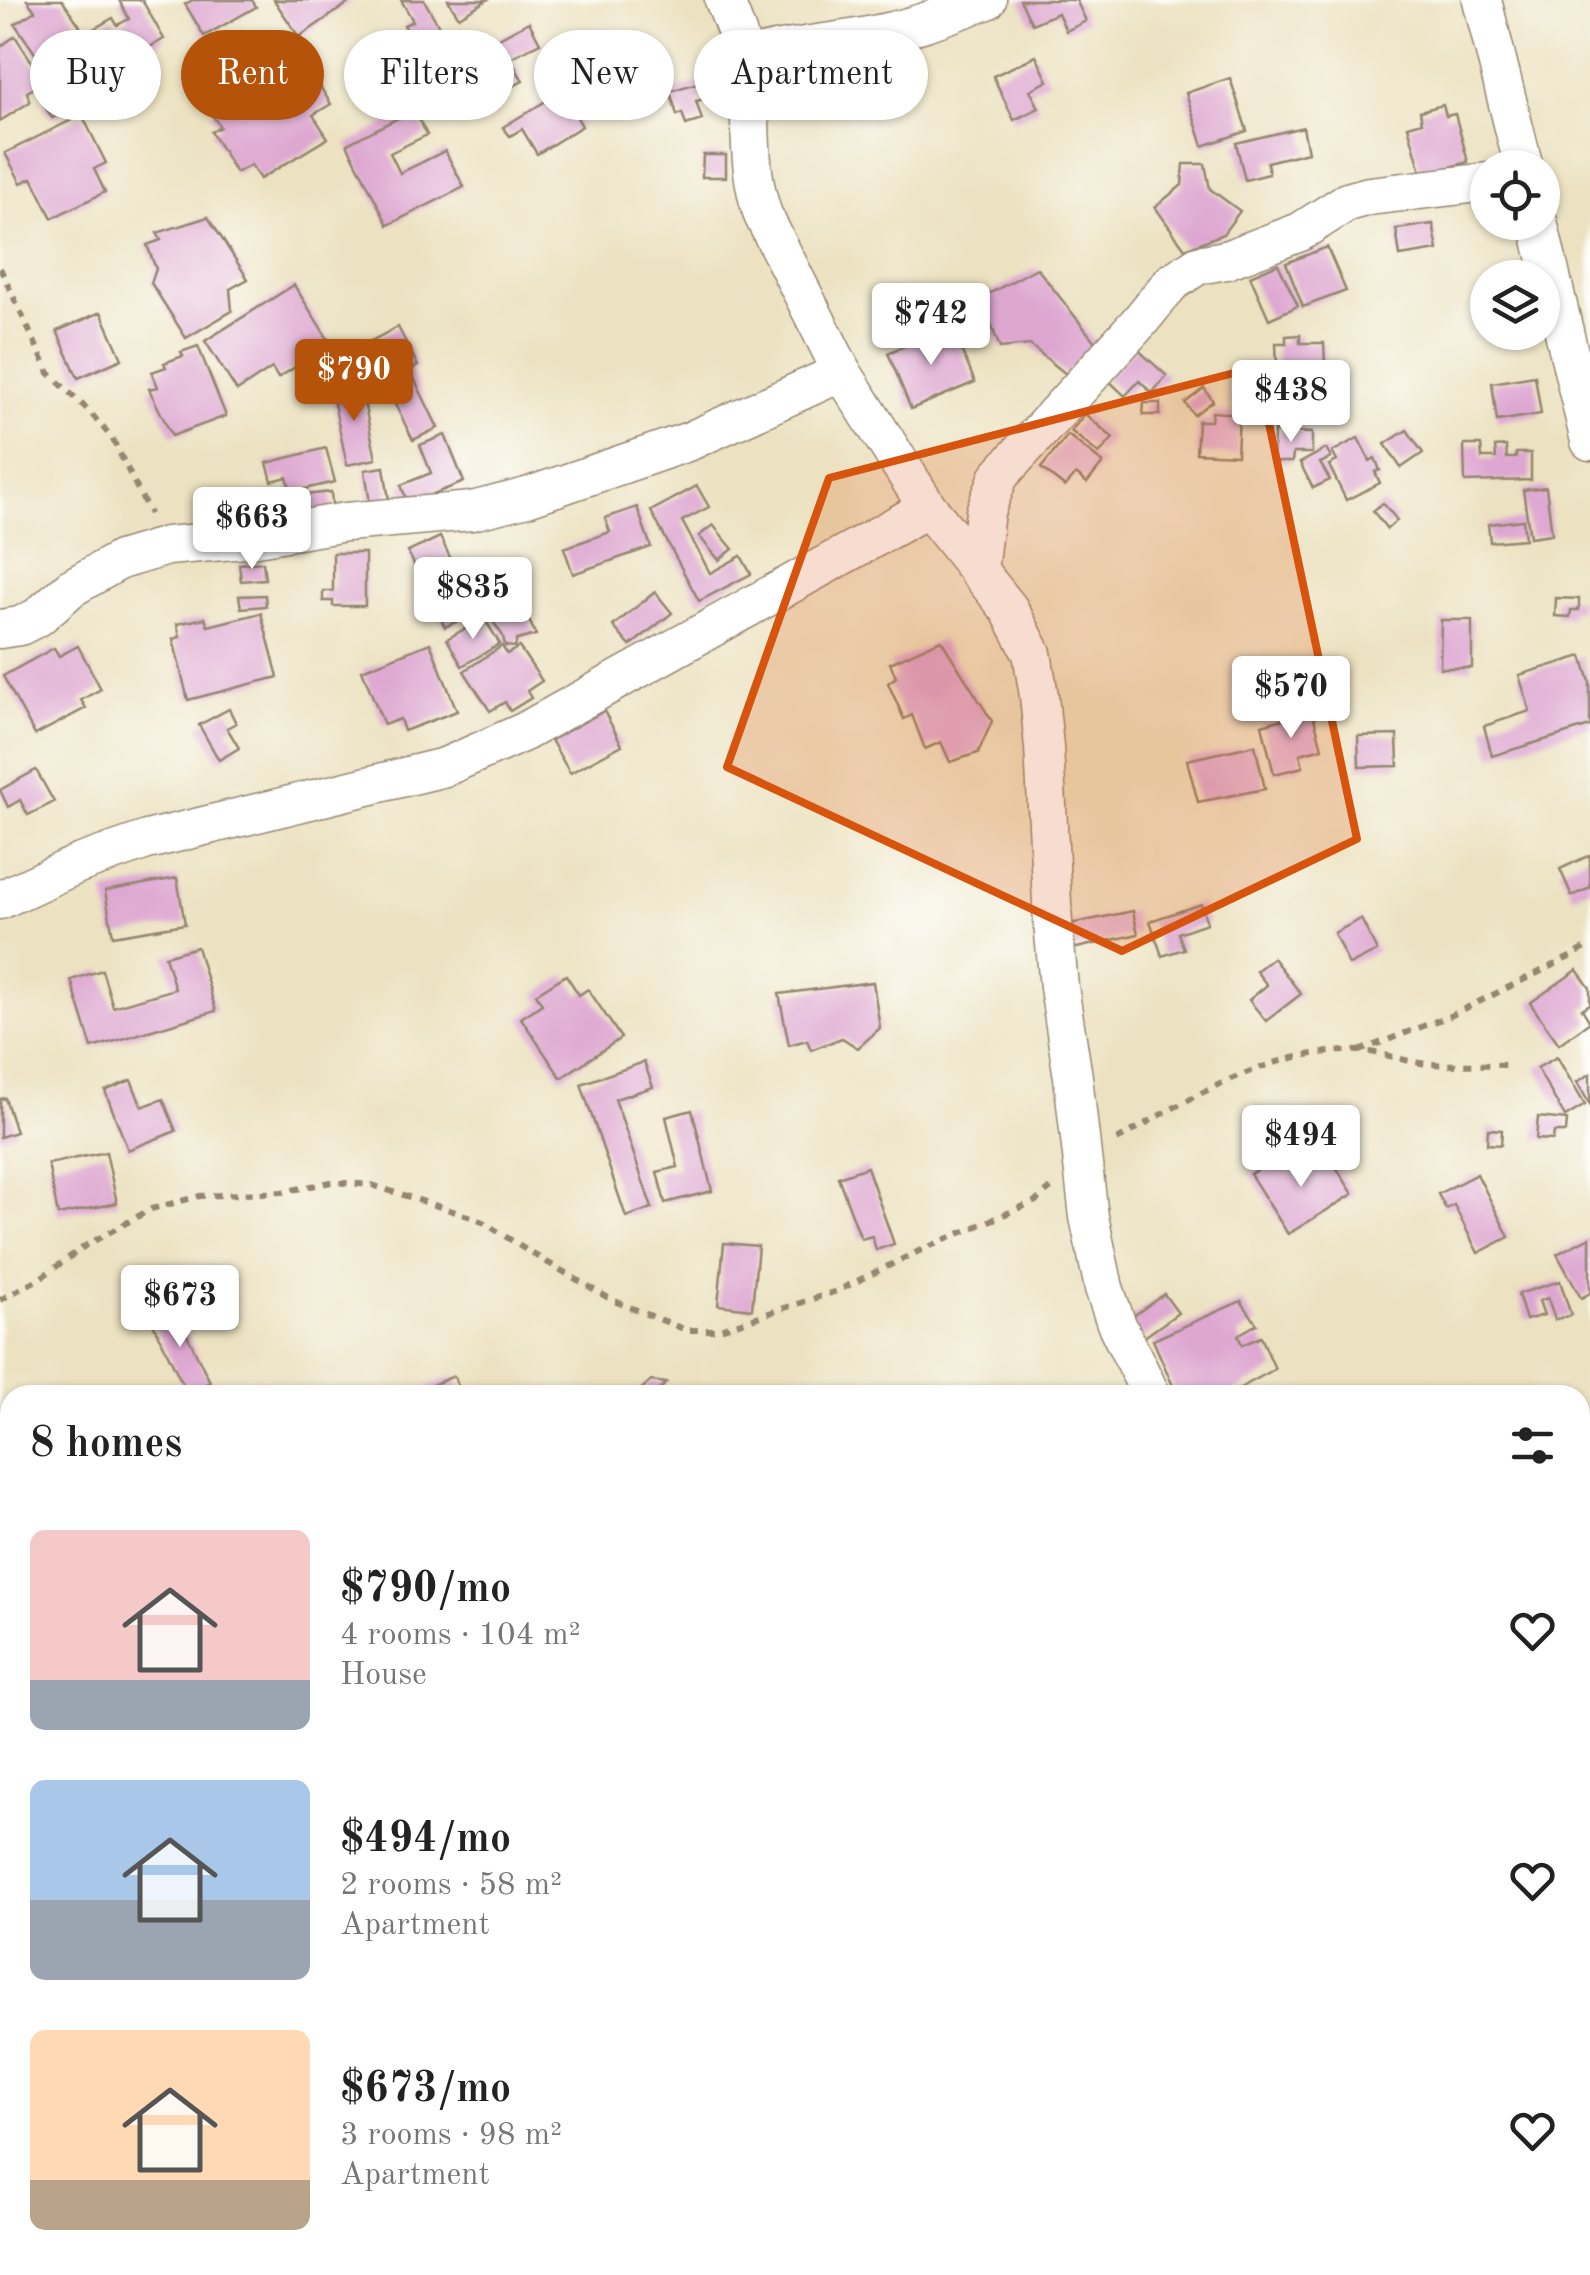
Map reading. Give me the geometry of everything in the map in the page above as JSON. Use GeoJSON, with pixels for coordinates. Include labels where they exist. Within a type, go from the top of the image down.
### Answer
{"type":"FeatureCollection","features":[{"type":"Feature","properties":{"kind":"street"},"geometry":{"type":"LineString","coordinates":[[724,0],[734,30]]}},
{"type":"Feature","properties":{"kind":"street"},"geometry":{"type":"LineString","coordinates":[[895,30],[987,0]]}},
{"type":"Feature","properties":{"kind":"street"},"geometry":{"type":"LineString","coordinates":[[1482,0],[1520,150]]}},
{"type":"Feature","properties":{"kind":"street"},"geometry":{"type":"LineString","coordinates":[[749,120],[754,189],[763,215],[842,372],[928,508],[1009,609],[1032,653],[1044,747],[1056,955],[1088,1217],[1116,1323],[1146,1385]]}},
{"type":"Feature","properties":{"kind":"street"},"geometry":{"type":"LineString","coordinates":[[978,570],[985,512],[999,476],[1171,283],[1198,265],[1226,260],[1300,232],[1347,202],[1470,184]]}},
{"type":"Feature","properties":{"kind":"street"},"geometry":{"type":"LineString","coordinates":[[1542,240],[1590,440]]}},
{"type":"Feature","properties":{"kind":"street"},"geometry":{"type":"LineString","coordinates":[[0,629],[20,626],[38,617],[71,588],[120,560],[167,546],[346,522],[472,511],[527,497],[690,441],[842,372]]}},
{"type":"Feature","properties":{"kind":"street"},"geometry":{"type":"LineString","coordinates":[[0,900],[78,864],[148,840],[380,784],[461,760],[524,732],[928,508]]}},
{"type":"Feature","properties":{"kind":"path"},"geometry":{"type":"LineString","coordinates":[[0,268],[48,373],[112,438],[167,546]]}},
{"type":"Feature","properties":{"kind":"path"},"geometry":{"type":"LineString","coordinates":[[1358,1051],[1452,1015],[1590,944]]}},
{"type":"Feature","properties":{"kind":"path"},"geometry":{"type":"LineString","coordinates":[[0,1300],[150,1210],[200,1196],[282,1192],[331,1182],[372,1185],[468,1216],[612,1300],[686,1330],[717,1330],[836,1291],[1036,1201],[1083,1159],[1178,1104],[1257,1067],[1358,1051],[1419,1063],[1505,1065]]}},
{"type":"Feature","properties":{"kind":"highlighted area"},"geometry":{"type":"Polygon","coordinates":[[[1257,367],[1357,839],[1122,951],[727,767],[829,478],[1257,367]]]}},
{"type":"Feature","properties":{"kind":"building"},"geometry":{"type":"Polygon","coordinates":[[[27,0],[62,0],[80,26],[75,30],[30,30],[30,46],[15,24],[35,11],[27,0]]]}},
{"type":"Feature","properties":{"kind":"building"},"geometry":{"type":"Polygon","coordinates":[[[119,0],[142,0],[159,30],[92,30],[113,18],[117,25],[129,19],[119,0]]]}},
{"type":"Feature","properties":{"kind":"building"},"geometry":{"type":"Polygon","coordinates":[[[193,0],[252,0],[256,7],[215,30],[200,30],[185,4],[193,0]]]}},
{"type":"Feature","properties":{"kind":"building"},"geometry":{"type":"Polygon","coordinates":[[[274,0],[353,0],[309,30],[294,30],[274,0]]]}},
{"type":"Feature","properties":{"kind":"building"},"geometry":{"type":"Polygon","coordinates":[[[401,0],[424,0],[441,30],[407,30],[404,25],[413,21],[401,0]]]}},
{"type":"Feature","properties":{"kind":"building"},"geometry":{"type":"Polygon","coordinates":[[[448,0],[487,0],[459,17],[448,0]]]}},
{"type":"Feature","properties":{"kind":"building"},"geometry":{"type":"Polygon","coordinates":[[[1020,0],[1076,0],[1086,21],[1066,31],[1058,13],[1032,24],[1020,0]]]}},
{"type":"Feature","properties":{"kind":"building"},"geometry":{"type":"Polygon","coordinates":[[[529,22],[534,32],[534,46],[514,56],[514,30],[529,22]]]}},
{"type":"Feature","properties":{"kind":"building"},"geometry":{"type":"Polygon","coordinates":[[[15,36],[30,59],[30,102],[0,121],[0,47],[15,36]]]}},
{"type":"Feature","properties":{"kind":"building"},"geometry":{"type":"Polygon","coordinates":[[[1036,56],[1048,81],[1030,90],[1039,108],[1014,120],[993,76],[1036,56]]]}},
{"type":"Feature","properties":{"kind":"building"},"geometry":{"type":"Polygon","coordinates":[[[514,65],[523,81],[514,86],[514,65]]]}},
{"type":"Feature","properties":{"kind":"building"},"geometry":{"type":"Polygon","coordinates":[[[1230,78],[1247,131],[1203,146],[1186,93],[1230,78]]]}},
{"type":"Feature","properties":{"kind":"building"},"geometry":{"type":"Polygon","coordinates":[[[694,84],[694,120],[702,120],[686,125],[682,113],[677,115],[674,90],[694,84]]]}},
{"type":"Feature","properties":{"kind":"building"},"geometry":{"type":"Polygon","coordinates":[[[1443,105],[1446,116],[1455,114],[1468,162],[1422,175],[1408,126],[1422,122],[1420,111],[1443,105]]]}},
{"type":"Feature","properties":{"kind":"building"},"geometry":{"type":"Polygon","coordinates":[[[534,108],[534,120],[578,120],[582,126],[537,154],[522,129],[510,136],[503,127],[534,108]]]}},
{"type":"Feature","properties":{"kind":"building"},"geometry":{"type":"Polygon","coordinates":[[[72,120],[84,120],[106,163],[94,169],[105,192],[52,218],[32,178],[21,183],[5,153],[72,120]]]}},
{"type":"Feature","properties":{"kind":"building"},"geometry":{"type":"Polygon","coordinates":[[[216,120],[316,120],[328,138],[260,179],[251,165],[236,173],[211,132],[220,127],[216,120]]]}},
{"type":"Feature","properties":{"kind":"building"},"geometry":{"type":"Polygon","coordinates":[[[394,120],[419,120],[427,135],[390,153],[400,173],[445,151],[464,187],[388,225],[347,144],[394,120]]]}},
{"type":"Feature","properties":{"kind":"building"},"geometry":{"type":"Polygon","coordinates":[[[1303,127],[1308,152],[1267,162],[1269,174],[1245,180],[1236,143],[1303,127]]]}},
{"type":"Feature","properties":{"kind":"building"},"geometry":{"type":"Polygon","coordinates":[[[703,155],[726,155],[726,177],[702,177],[703,155]]]}},
{"type":"Feature","properties":{"kind":"building"},"geometry":{"type":"Polygon","coordinates":[[[1184,164],[1205,164],[1210,189],[1240,211],[1223,234],[1185,249],[1155,207],[1182,185],[1184,164]]]}},
{"type":"Feature","properties":{"kind":"building"},"geometry":{"type":"Polygon","coordinates":[[[208,217],[248,279],[230,289],[232,311],[186,338],[151,283],[156,269],[147,245],[161,240],[157,233],[208,217]]]}},
{"type":"Feature","properties":{"kind":"building"},"geometry":{"type":"Polygon","coordinates":[[[1433,224],[1438,250],[1400,256],[1396,229],[1433,224]]]}},
{"type":"Feature","properties":{"kind":"building"},"geometry":{"type":"Polygon","coordinates":[[[1327,247],[1346,291],[1303,307],[1286,263],[1327,247]]]}},
{"type":"Feature","properties":{"kind":"building"},"geometry":{"type":"Polygon","coordinates":[[[1278,264],[1298,306],[1269,319],[1250,276],[1278,264]]]}},
{"type":"Feature","properties":{"kind":"building"},"geometry":{"type":"Polygon","coordinates":[[[1037,268],[1095,342],[1066,374],[1030,345],[1000,348],[981,298],[1037,268]]]}},
{"type":"Feature","properties":{"kind":"building"},"geometry":{"type":"Polygon","coordinates":[[[294,285],[331,344],[278,378],[272,368],[237,391],[205,341],[294,285]]]}},
{"type":"Feature","properties":{"kind":"building"},"geometry":{"type":"Polygon","coordinates":[[[101,312],[122,359],[78,378],[57,331],[101,312]]]}},
{"type":"Feature","properties":{"kind":"building"},"geometry":{"type":"Polygon","coordinates":[[[951,326],[975,382],[911,409],[888,353],[951,326]]]}},
{"type":"Feature","properties":{"kind":"building"},"geometry":{"type":"Polygon","coordinates":[[[398,327],[418,366],[410,370],[438,428],[413,440],[385,384],[394,380],[385,364],[350,382],[338,358],[398,327]]]}},
{"type":"Feature","properties":{"kind":"building"},"geometry":{"type":"Polygon","coordinates":[[[1300,335],[1300,343],[1324,343],[1325,365],[1277,367],[1276,343],[1286,343],[1286,336],[1300,335]]]}},
{"type":"Feature","properties":{"kind":"building"},"geometry":{"type":"Polygon","coordinates":[[[198,346],[226,416],[172,436],[149,389],[158,387],[152,372],[183,356],[181,352],[198,346]]]}},
{"type":"Feature","properties":{"kind":"building"},"geometry":{"type":"Polygon","coordinates":[[[1135,347],[1167,376],[1152,393],[1139,381],[1125,396],[1106,378],[1135,347]]]}},
{"type":"Feature","properties":{"kind":"building"},"geometry":{"type":"Polygon","coordinates":[[[1535,376],[1541,414],[1497,421],[1492,383],[1535,376]]]}},
{"type":"Feature","properties":{"kind":"building"},"geometry":{"type":"Polygon","coordinates":[[[360,383],[376,459],[347,465],[331,389],[360,383]]]}},
{"type":"Feature","properties":{"kind":"building"},"geometry":{"type":"Polygon","coordinates":[[[1204,388],[1213,401],[1194,415],[1185,403],[1204,388]]]}},
{"type":"Feature","properties":{"kind":"building"},"geometry":{"type":"Polygon","coordinates":[[[1298,396],[1299,421],[1246,422],[1245,397],[1298,396]]]}},
{"type":"Feature","properties":{"kind":"building"},"geometry":{"type":"Polygon","coordinates":[[[1144,403],[1160,403],[1160,415],[1143,415],[1144,403]]]}},
{"type":"Feature","properties":{"kind":"building"},"geometry":{"type":"Polygon","coordinates":[[[1212,412],[1239,414],[1237,455],[1196,453],[1198,421],[1211,421],[1212,412]]]}},
{"type":"Feature","properties":{"kind":"building"},"geometry":{"type":"Polygon","coordinates":[[[1085,414],[1113,438],[1099,454],[1071,431],[1085,414]]]}},
{"type":"Feature","properties":{"kind":"building"},"geometry":{"type":"Polygon","coordinates":[[[1407,430],[1423,453],[1401,468],[1385,444],[1407,430]]]}},
{"type":"Feature","properties":{"kind":"building"},"geometry":{"type":"Polygon","coordinates":[[[1274,431],[1312,433],[1312,453],[1293,453],[1292,462],[1273,462],[1274,431]]]}},
{"type":"Feature","properties":{"kind":"building"},"geometry":{"type":"Polygon","coordinates":[[[445,435],[464,482],[408,504],[401,485],[431,473],[420,445],[445,435]]]}},
{"type":"Feature","properties":{"kind":"building"},"geometry":{"type":"Polygon","coordinates":[[[1068,435],[1103,463],[1087,483],[1076,474],[1065,487],[1041,468],[1068,435]]]}},
{"type":"Feature","properties":{"kind":"building"},"geometry":{"type":"Polygon","coordinates":[[[1358,438],[1370,461],[1375,458],[1380,483],[1346,500],[1329,465],[1337,461],[1332,452],[1358,438]]]}},
{"type":"Feature","properties":{"kind":"building"},"geometry":{"type":"Polygon","coordinates":[[[1464,445],[1481,445],[1482,458],[1496,458],[1495,447],[1506,446],[1507,458],[1516,458],[1516,453],[1531,453],[1531,480],[1465,482],[1464,445]]]}},
{"type":"Feature","properties":{"kind":"building"},"geometry":{"type":"Polygon","coordinates":[[[326,448],[335,482],[291,492],[287,477],[272,481],[267,463],[326,448]]]}},
{"type":"Feature","properties":{"kind":"building"},"geometry":{"type":"Polygon","coordinates":[[[1326,449],[1331,458],[1320,463],[1330,480],[1313,488],[1300,463],[1326,449]]]}},
{"type":"Feature","properties":{"kind":"building"},"geometry":{"type":"Polygon","coordinates":[[[384,467],[390,507],[371,510],[365,470],[384,467]]]}},
{"type":"Feature","properties":{"kind":"building"},"geometry":{"type":"Polygon","coordinates":[[[697,486],[709,507],[682,521],[710,573],[741,556],[751,574],[699,601],[651,511],[697,486]]]}},
{"type":"Feature","properties":{"kind":"building"},"geometry":{"type":"Polygon","coordinates":[[[1546,487],[1552,534],[1530,537],[1523,490],[1546,487]]]}},
{"type":"Feature","properties":{"kind":"building"},"geometry":{"type":"Polygon","coordinates":[[[331,492],[333,516],[299,520],[296,496],[331,492]]]}},
{"type":"Feature","properties":{"kind":"building"},"geometry":{"type":"Polygon","coordinates":[[[1383,503],[1397,520],[1387,529],[1373,511],[1383,503]]]}},
{"type":"Feature","properties":{"kind":"building"},"geometry":{"type":"Polygon","coordinates":[[[637,507],[651,547],[573,574],[564,548],[610,532],[605,518],[637,507]]]}},
{"type":"Feature","properties":{"kind":"building"},"geometry":{"type":"Polygon","coordinates":[[[1523,520],[1525,539],[1490,542],[1488,524],[1523,520]]]}},
{"type":"Feature","properties":{"kind":"building"},"geometry":{"type":"Polygon","coordinates":[[[713,525],[733,549],[719,560],[699,536],[713,525]]]}},
{"type":"Feature","properties":{"kind":"building"},"geometry":{"type":"Polygon","coordinates":[[[440,537],[477,612],[445,627],[408,552],[440,537]]]}},
{"type":"Feature","properties":{"kind":"building"},"geometry":{"type":"Polygon","coordinates":[[[333,553],[365,553],[365,606],[333,606],[333,601],[323,601],[323,591],[333,591],[333,553]]]}},
{"type":"Feature","properties":{"kind":"building"},"geometry":{"type":"Polygon","coordinates":[[[263,562],[265,579],[241,581],[239,564],[263,562]]]}},
{"type":"Feature","properties":{"kind":"building"},"geometry":{"type":"Polygon","coordinates":[[[655,592],[672,613],[630,646],[613,626],[655,592]]]}},
{"type":"Feature","properties":{"kind":"building"},"geometry":{"type":"Polygon","coordinates":[[[265,595],[266,606],[241,608],[239,596],[265,595]]]}},
{"type":"Feature","properties":{"kind":"building"},"geometry":{"type":"Polygon","coordinates":[[[518,597],[536,635],[517,640],[515,647],[505,646],[503,636],[486,611],[518,597]]]}},
{"type":"Feature","properties":{"kind":"building"},"geometry":{"type":"Polygon","coordinates":[[[1556,598],[1579,599],[1579,610],[1571,610],[1570,617],[1555,616],[1556,598]]]}},
{"type":"Feature","properties":{"kind":"building"},"geometry":{"type":"Polygon","coordinates":[[[261,613],[278,677],[188,700],[173,639],[180,637],[177,624],[205,618],[208,626],[261,613]]]}},
{"type":"Feature","properties":{"kind":"building"},"geometry":{"type":"Polygon","coordinates":[[[484,618],[500,644],[462,666],[447,639],[484,618]]]}},
{"type":"Feature","properties":{"kind":"building"},"geometry":{"type":"Polygon","coordinates":[[[1441,620],[1472,620],[1472,668],[1440,668],[1441,620]]]}},
{"type":"Feature","properties":{"kind":"building"},"geometry":{"type":"Polygon","coordinates":[[[941,640],[992,721],[978,753],[950,762],[941,742],[925,749],[912,715],[904,719],[888,683],[896,677],[890,663],[941,640]]]}},
{"type":"Feature","properties":{"kind":"building"},"geometry":{"type":"Polygon","coordinates":[[[430,643],[457,711],[404,731],[400,719],[384,725],[362,670],[430,643]]]}},
{"type":"Feature","properties":{"kind":"building"},"geometry":{"type":"Polygon","coordinates":[[[78,646],[101,689],[81,700],[86,708],[35,735],[3,676],[54,648],[59,656],[78,646]]]}},
{"type":"Feature","properties":{"kind":"building"},"geometry":{"type":"Polygon","coordinates":[[[502,646],[507,654],[519,647],[542,681],[527,691],[531,698],[510,711],[505,702],[490,711],[464,671],[502,646]]]}},
{"type":"Feature","properties":{"kind":"building"},"geometry":{"type":"Polygon","coordinates":[[[1582,656],[1590,682],[1590,726],[1492,756],[1484,726],[1530,711],[1519,675],[1582,656]]]}},
{"type":"Feature","properties":{"kind":"building"},"geometry":{"type":"Polygon","coordinates":[[[229,709],[236,723],[227,728],[239,748],[219,760],[199,725],[229,709]]]}},
{"type":"Feature","properties":{"kind":"building"},"geometry":{"type":"Polygon","coordinates":[[[604,711],[622,745],[570,773],[551,740],[604,711]]]}},
{"type":"Feature","properties":{"kind":"building"},"geometry":{"type":"Polygon","coordinates":[[[1312,711],[1322,748],[1300,754],[1303,767],[1274,774],[1262,725],[1312,711]]]}},
{"type":"Feature","properties":{"kind":"building"},"geometry":{"type":"Polygon","coordinates":[[[1397,735],[1398,766],[1359,767],[1358,736],[1397,735]]]}},
{"type":"Feature","properties":{"kind":"building"},"geometry":{"type":"Polygon","coordinates":[[[1255,745],[1265,789],[1198,802],[1187,760],[1255,745]]]}},
{"type":"Feature","properties":{"kind":"building"},"geometry":{"type":"Polygon","coordinates":[[[36,770],[54,802],[28,815],[20,800],[8,807],[0,790],[36,770]]]}},
{"type":"Feature","properties":{"kind":"building"},"geometry":{"type":"Polygon","coordinates":[[[1590,855],[1590,888],[1572,896],[1560,869],[1590,855]]]}},
{"type":"Feature","properties":{"kind":"building"},"geometry":{"type":"Polygon","coordinates":[[[177,878],[185,924],[113,936],[105,891],[177,878]]]}},
{"type":"Feature","properties":{"kind":"building"},"geometry":{"type":"Polygon","coordinates":[[[1201,904],[1207,923],[1178,933],[1184,949],[1162,956],[1150,921],[1201,904]]]}},
{"type":"Feature","properties":{"kind":"building"},"geometry":{"type":"Polygon","coordinates":[[[1133,911],[1138,934],[1068,950],[1061,926],[1133,911]]]}},
{"type":"Feature","properties":{"kind":"building"},"geometry":{"type":"Polygon","coordinates":[[[1361,919],[1377,951],[1349,965],[1334,933],[1361,919]]]}},
{"type":"Feature","properties":{"kind":"building"},"geometry":{"type":"Polygon","coordinates":[[[197,947],[216,1011],[92,1048],[71,980],[102,970],[113,1007],[175,989],[165,956],[197,947]]]}},
{"type":"Feature","properties":{"kind":"building"},"geometry":{"type":"Polygon","coordinates":[[[1273,958],[1301,994],[1266,1021],[1249,1000],[1267,985],[1256,971],[1273,958]]]}},
{"type":"Feature","properties":{"kind":"building"},"geometry":{"type":"Polygon","coordinates":[[[1577,970],[1590,988],[1590,1004],[1582,1009],[1590,1022],[1559,1044],[1530,1003],[1577,970]]]}},
{"type":"Feature","properties":{"kind":"building"},"geometry":{"type":"Polygon","coordinates":[[[566,975],[579,995],[588,989],[621,1038],[561,1078],[521,1018],[542,1004],[536,994],[566,975]]]}},
{"type":"Feature","properties":{"kind":"building"},"geometry":{"type":"Polygon","coordinates":[[[873,982],[880,1028],[858,1048],[842,1038],[811,1050],[807,1040],[789,1045],[779,994],[873,982]]]}},
{"type":"Feature","properties":{"kind":"building"},"geometry":{"type":"Polygon","coordinates":[[[1557,1057],[1585,1105],[1565,1117],[1537,1068],[1557,1057]]]}},
{"type":"Feature","properties":{"kind":"building"},"geometry":{"type":"Polygon","coordinates":[[[644,1062],[653,1087],[615,1099],[652,1208],[626,1217],[581,1084],[644,1062]]]}},
{"type":"Feature","properties":{"kind":"building"},"geometry":{"type":"Polygon","coordinates":[[[1590,1074],[1590,1105],[1577,1082],[1590,1074]]]}},
{"type":"Feature","properties":{"kind":"building"},"geometry":{"type":"Polygon","coordinates":[[[131,1080],[142,1107],[163,1099],[176,1131],[128,1150],[105,1091],[131,1080]]]}},
{"type":"Feature","properties":{"kind":"building"},"geometry":{"type":"Polygon","coordinates":[[[5,1098],[16,1132],[0,1137],[0,1099],[5,1098]]]}},
{"type":"Feature","properties":{"kind":"building"},"geometry":{"type":"Polygon","coordinates":[[[692,1110],[712,1191],[665,1203],[657,1172],[678,1167],[666,1117],[692,1110]]]}},
{"type":"Feature","properties":{"kind":"building"},"geometry":{"type":"Polygon","coordinates":[[[1538,1117],[1567,1120],[1566,1132],[1554,1132],[1553,1140],[1536,1139],[1538,1117]]]}},
{"type":"Feature","properties":{"kind":"building"},"geometry":{"type":"Polygon","coordinates":[[[1488,1129],[1502,1130],[1501,1145],[1487,1144],[1488,1129]]]}},
{"type":"Feature","properties":{"kind":"building"},"geometry":{"type":"Polygon","coordinates":[[[106,1152],[117,1203],[58,1215],[48,1164],[106,1152]]]}},
{"type":"Feature","properties":{"kind":"building"},"geometry":{"type":"Polygon","coordinates":[[[1327,1153],[1353,1194],[1288,1234],[1250,1174],[1284,1154],[1296,1172],[1327,1153]]]}},
{"type":"Feature","properties":{"kind":"building"},"geometry":{"type":"Polygon","coordinates":[[[867,1167],[894,1244],[876,1250],[872,1236],[861,1239],[838,1177],[867,1167]]]}},
{"type":"Feature","properties":{"kind":"building"},"geometry":{"type":"Polygon","coordinates":[[[1477,1174],[1509,1237],[1478,1253],[1454,1205],[1446,1209],[1438,1194],[1477,1174]]]}},
{"type":"Feature","properties":{"kind":"building"},"geometry":{"type":"Polygon","coordinates":[[[1590,1237],[1590,1293],[1581,1298],[1557,1254],[1590,1237]]]}},
{"type":"Feature","properties":{"kind":"building"},"geometry":{"type":"Polygon","coordinates":[[[724,1243],[758,1246],[752,1309],[718,1305],[724,1243]]]}},
{"type":"Feature","properties":{"kind":"building"},"geometry":{"type":"Polygon","coordinates":[[[1560,1281],[1571,1315],[1555,1320],[1548,1298],[1539,1301],[1544,1315],[1526,1320],[1518,1294],[1560,1281]]]}},
{"type":"Feature","properties":{"kind":"building"},"geometry":{"type":"Polygon","coordinates":[[[1164,1294],[1178,1313],[1143,1338],[1129,1319],[1164,1294]]]}},
{"type":"Feature","properties":{"kind":"building"},"geometry":{"type":"Polygon","coordinates":[[[1241,1301],[1257,1324],[1238,1335],[1242,1345],[1261,1337],[1275,1369],[1245,1385],[1173,1385],[1153,1340],[1241,1301]]]}},
{"type":"Feature","properties":{"kind":"building"},"geometry":{"type":"Polygon","coordinates":[[[174,1308],[210,1382],[183,1385],[151,1319],[174,1308]]]}},
{"type":"Feature","properties":{"kind":"building"},"geometry":{"type":"Polygon","coordinates":[[[454,1376],[457,1385],[432,1385],[454,1376]]]}}]}
